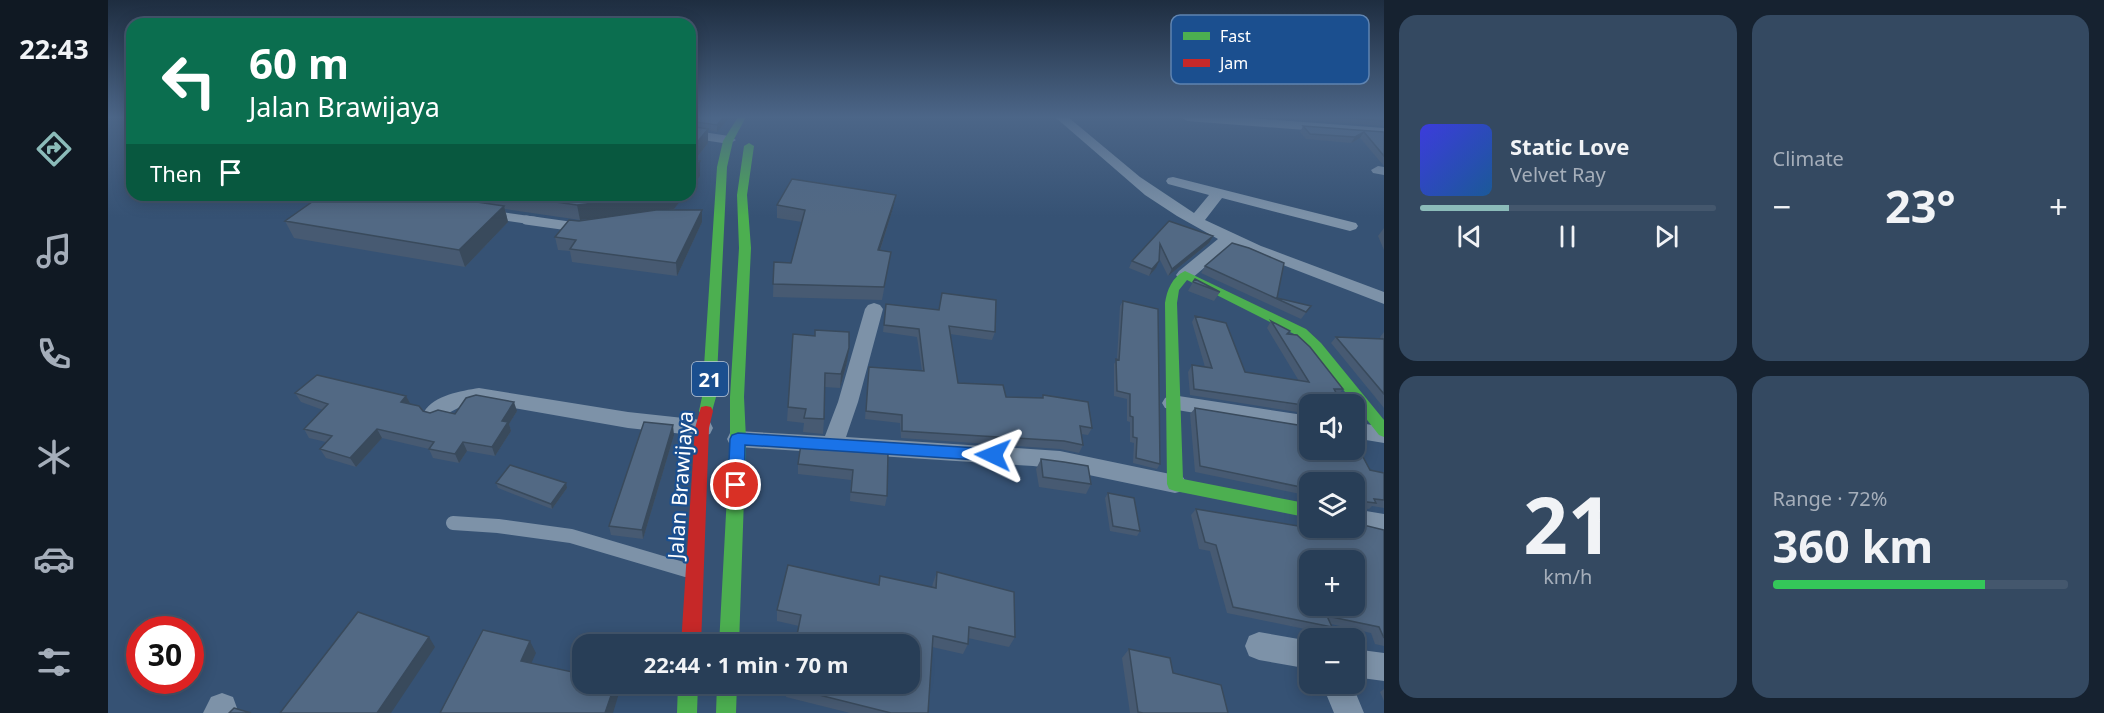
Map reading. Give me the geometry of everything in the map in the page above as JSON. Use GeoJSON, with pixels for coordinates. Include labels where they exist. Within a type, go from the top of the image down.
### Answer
{"type":"FeatureCollection","features":[{"type":"Feature","properties":{"kind":"main road","name":"Jalan Brawijaya"},"geometry":{"type":"LineString","coordinates":[[692,634],[702,428],[709,397],[716,214],[726,150]]}},
{"type":"Feature","properties":{"kind":"main road","name":"21"},"geometry":{"type":"LineString","coordinates":[[729,634],[738,439],[737,397],[745,248],[744,174],[750,150]]}},
{"type":"Feature","properties":{"kind":"main road"},"geometry":{"type":"LineString","coordinates":[[1299,509],[1175,484],[1171,303],[1173,290],[1185,275],[1301,332],[1317,346],[1384,433]]}},
{"type":"Feature","properties":{"kind":"main road"},"geometry":{"type":"LineString","coordinates":[[709,397],[737,397]]}},
{"type":"Feature","properties":{"kind":"main road"},"geometry":{"type":"LineString","coordinates":[[687,713],[688,694]]}},
{"type":"Feature","properties":{"kind":"main road"},"geometry":{"type":"LineString","coordinates":[[726,713],[727,694]]}},
{"type":"Feature","properties":{"kind":"street"},"geometry":{"type":"LineString","coordinates":[[1101,150],[1159,198],[1196,221],[1229,238],[1384,298]]}},
{"type":"Feature","properties":{"kind":"street"},"geometry":{"type":"LineString","coordinates":[[1173,181],[1350,226]]}},
{"type":"Feature","properties":{"kind":"street"},"geometry":{"type":"LineString","coordinates":[[1196,221],[1218,193]]}},
{"type":"Feature","properties":{"kind":"street"},"geometry":{"type":"LineString","coordinates":[[1185,275],[1229,238]]}},
{"type":"Feature","properties":{"kind":"street"},"geometry":{"type":"LineString","coordinates":[[832,445],[848,402],[874,309]]}},
{"type":"Feature","properties":{"kind":"street"},"geometry":{"type":"LineString","coordinates":[[435,412],[456,400],[478,395],[628,420],[702,428]]}},
{"type":"Feature","properties":{"kind":"street"},"geometry":{"type":"LineString","coordinates":[[1172,403],[1299,422]]}},
{"type":"Feature","properties":{"kind":"street"},"geometry":{"type":"LineString","coordinates":[[1365,431],[1384,433]]}},
{"type":"Feature","properties":{"kind":"street"},"geometry":{"type":"LineString","coordinates":[[738,439],[1051,459],[1175,484]]}},
{"type":"Feature","properties":{"kind":"street"},"geometry":{"type":"LineString","coordinates":[[1365,521],[1384,525]]}},
{"type":"Feature","properties":{"kind":"street"},"geometry":{"type":"LineString","coordinates":[[1259,646],[1299,653]]}},
{"type":"Feature","properties":{"kind":"street"},"geometry":{"type":"LineString","coordinates":[[1365,664],[1384,667]]}},
{"type":"Feature","properties":{"kind":"street"},"geometry":{"type":"LineString","coordinates":[[1342,694],[1349,713]]}},
{"type":"Feature","properties":{"kind":"lane"},"geometry":{"type":"LineString","coordinates":[[479,213],[586,227]]}},
{"type":"Feature","properties":{"kind":"lane"},"geometry":{"type":"LineString","coordinates":[[453,523],[498,525],[571,536],[695,573]]}},
{"type":"Feature","properties":{"kind":"building"},"geometry":{"type":"Polygon","coordinates":[[[792,179],[896,195],[878,250],[891,252],[884,287],[773,284],[774,262],[791,263],[805,210],[777,205],[792,179]]]}},
{"type":"Feature","properties":{"kind":"building"},"geometry":{"type":"Polygon","coordinates":[[[313,201],[470,201],[504,206],[459,250],[285,221],[313,201]]]}},
{"type":"Feature","properties":{"kind":"building"},"geometry":{"type":"Polygon","coordinates":[[[549,201],[613,201],[577,205],[549,201]]]}},
{"type":"Feature","properties":{"kind":"building"},"geometry":{"type":"Polygon","coordinates":[[[656,210],[702,210],[676,263],[570,249],[576,240],[555,237],[569,220],[579,221],[656,210]]]}},
{"type":"Feature","properties":{"kind":"building"},"geometry":{"type":"Polygon","coordinates":[[[1169,221],[1213,236],[1172,269],[1160,244],[1159,261],[1152,269],[1132,261],[1169,221]]]}},
{"type":"Feature","properties":{"kind":"building"},"geometry":{"type":"Polygon","coordinates":[[[1232,243],[1284,263],[1277,298],[1311,306],[1306,312],[1205,266],[1232,243]]]}},
{"type":"Feature","properties":{"kind":"building"},"geometry":{"type":"Polygon","coordinates":[[[1195,279],[1220,292],[1193,282],[1195,279]]]}},
{"type":"Feature","properties":{"kind":"building"},"geometry":{"type":"Polygon","coordinates":[[[942,293],[996,300],[995,332],[949,326],[958,383],[1003,385],[1006,397],[1043,398],[1043,395],[1088,402],[1092,428],[1080,426],[1083,445],[1064,441],[902,431],[902,415],[866,411],[869,367],[924,371],[919,329],[884,325],[886,304],[939,310],[942,293]]]}},
{"type":"Feature","properties":{"kind":"building"},"geometry":{"type":"Polygon","coordinates":[[[1123,301],[1158,309],[1160,464],[1136,458],[1137,438],[1133,437],[1130,394],[1117,391],[1116,359],[1119,360],[1123,301]]]}},
{"type":"Feature","properties":{"kind":"building"},"geometry":{"type":"Polygon","coordinates":[[[1195,316],[1226,323],[1245,372],[1309,382],[1271,321],[1290,331],[1287,334],[1297,335],[1310,347],[1343,389],[1334,389],[1337,394],[1299,394],[1299,404],[1194,389],[1192,365],[1212,368],[1195,316]]]}},
{"type":"Feature","properties":{"kind":"building"},"geometry":{"type":"Polygon","coordinates":[[[815,330],[849,332],[849,348],[841,374],[825,373],[824,419],[804,418],[806,409],[788,407],[793,334],[815,336],[815,330]]]}},
{"type":"Feature","properties":{"kind":"building"},"geometry":{"type":"Polygon","coordinates":[[[1336,337],[1384,339],[1384,394],[1336,337]]]}},
{"type":"Feature","properties":{"kind":"building"},"geometry":{"type":"Polygon","coordinates":[[[317,375],[406,396],[401,402],[419,406],[423,411],[430,413],[438,410],[455,414],[466,398],[476,395],[514,402],[502,421],[508,422],[492,447],[463,442],[455,454],[429,449],[434,442],[377,429],[350,458],[320,449],[332,436],[304,429],[328,404],[295,393],[317,375]]]}},
{"type":"Feature","properties":{"kind":"building"},"geometry":{"type":"Polygon","coordinates":[[[1195,408],[1299,425],[1299,460],[1365,460],[1370,470],[1384,473],[1384,500],[1374,499],[1376,503],[1365,502],[1365,472],[1299,472],[1299,487],[1200,466],[1195,408]]]}},
{"type":"Feature","properties":{"kind":"building"},"geometry":{"type":"Polygon","coordinates":[[[644,422],[673,425],[642,530],[609,526],[644,422]]]}},
{"type":"Feature","properties":{"kind":"building"},"geometry":{"type":"Polygon","coordinates":[[[801,444],[888,453],[887,496],[851,492],[853,470],[798,464],[801,444]]]}},
{"type":"Feature","properties":{"kind":"building"},"geometry":{"type":"Polygon","coordinates":[[[1041,459],[1088,466],[1091,484],[1043,477],[1041,459]]]}},
{"type":"Feature","properties":{"kind":"building"},"geometry":{"type":"Polygon","coordinates":[[[510,465],[566,483],[551,504],[496,483],[510,465]]]}},
{"type":"Feature","properties":{"kind":"building"},"geometry":{"type":"Polygon","coordinates":[[[1108,493],[1134,498],[1140,531],[1113,526],[1108,493]]]}},
{"type":"Feature","properties":{"kind":"building"},"geometry":{"type":"Polygon","coordinates":[[[1196,509],[1299,526],[1299,538],[1365,538],[1365,525],[1384,530],[1384,638],[1379,627],[1327,616],[1332,627],[1233,607],[1216,545],[1205,542],[1196,509]]]}},
{"type":"Feature","properties":{"kind":"building"},"geometry":{"type":"Polygon","coordinates":[[[788,565],[879,585],[880,576],[936,588],[937,572],[1014,592],[1015,637],[969,627],[968,644],[933,636],[928,713],[891,713],[815,694],[920,694],[920,634],[797,634],[801,615],[777,610],[788,565]]]}},
{"type":"Feature","properties":{"kind":"building"},"geometry":{"type":"Polygon","coordinates":[[[358,612],[429,637],[377,713],[280,713],[358,612]]]}},
{"type":"Feature","properties":{"kind":"building"},"geometry":{"type":"Polygon","coordinates":[[[483,630],[530,641],[521,661],[572,672],[572,694],[612,694],[605,713],[440,713],[483,630]]]}},
{"type":"Feature","properties":{"kind":"building"},"geometry":{"type":"Polygon","coordinates":[[[1129,649],[1170,658],[1173,673],[1221,685],[1228,713],[1138,712],[1129,649]]]}},
{"type":"Feature","properties":{"kind":"building"},"geometry":{"type":"Polygon","coordinates":[[[234,708],[251,713],[229,713],[234,708]]]}},
{"type":"Feature","properties":{"kind":"traffic: fast"},"geometry":{"type":"LineString","coordinates":[[706,411],[709,397],[722,167],[726,150]]}},
{"type":"Feature","properties":{"kind":"traffic: fast"},"geometry":{"type":"LineString","coordinates":[[729,634],[738,439],[737,397],[745,248],[742,195],[748,150]]}},
{"type":"Feature","properties":{"kind":"traffic: fast"},"geometry":{"type":"LineString","coordinates":[[1299,509],[1175,484],[1171,303],[1173,290],[1185,275],[1301,332],[1316,346],[1384,431]]}},
{"type":"Feature","properties":{"kind":"traffic: fast"},"geometry":{"type":"LineString","coordinates":[[687,713],[688,694]]}},
{"type":"Feature","properties":{"kind":"traffic: fast"},"geometry":{"type":"LineString","coordinates":[[726,713],[727,694]]}},
{"type":"Feature","properties":{"kind":"traffic: jam"},"geometry":{"type":"LineString","coordinates":[[692,634],[702,428],[706,411]]}},
{"type":"Feature","properties":{"kind":"route"},"geometry":{"type":"LineString","coordinates":[[736,485],[738,439],[993,455]]}}]}
